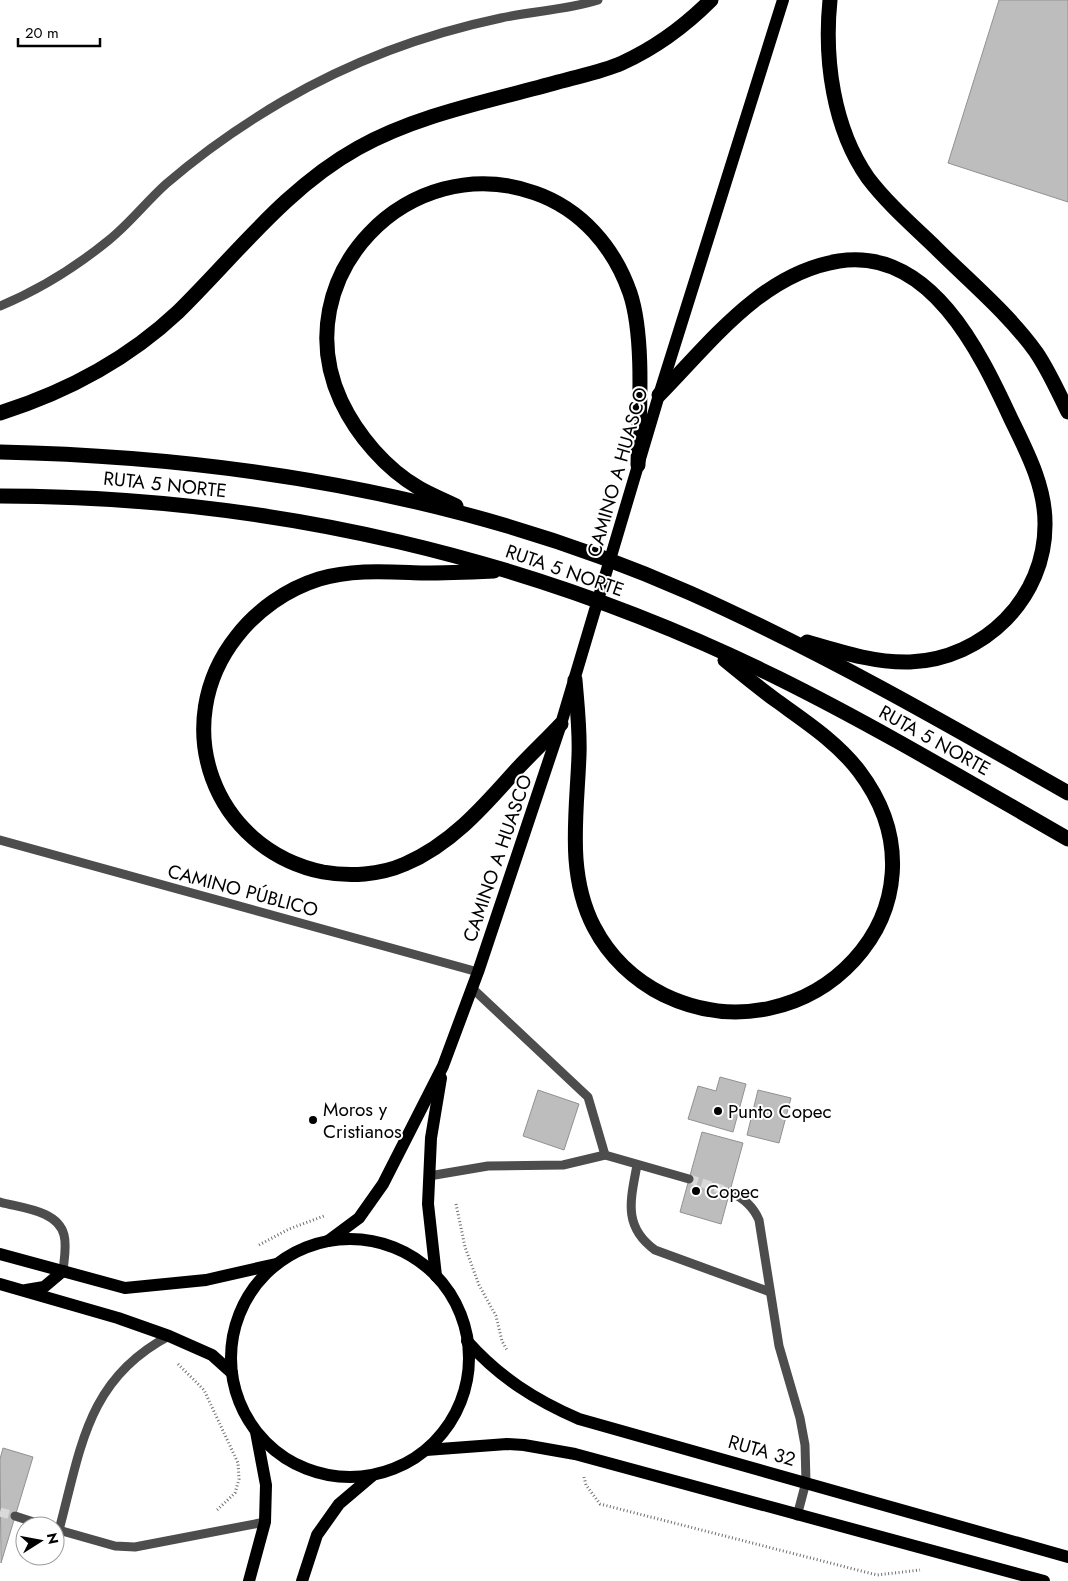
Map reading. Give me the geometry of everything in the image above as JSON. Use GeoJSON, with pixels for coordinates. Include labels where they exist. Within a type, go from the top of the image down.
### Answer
{"type":"FeatureCollection","features":[{"type":"Feature","properties":{"kind":"highway"},"geometry":{"type":"LineString","coordinates":[[0,413],[65,389],[124,355],[177,312],[299,190],[327,167],[358,148],[412,123],[622,63],[666,38],[711,0]]}},
{"type":"Feature","properties":{"kind":"highway"},"geometry":{"type":"LineString","coordinates":[[830,0],[830,64],[842,125],[854,153],[868,177],[887,201],[993,304],[1035,352],[1052,379],[1068,412]]}},
{"type":"Feature","properties":{"kind":"highway"},"geometry":{"type":"LineString","coordinates":[[487,521],[418,488],[381,458],[352,421],[341,400],[332,378],[328,354],[331,306],[338,284],[356,249],[377,224],[395,210],[438,189],[460,184],[504,184],[546,197],[584,221],[612,255],[628,288],[635,317],[638,364],[638,465]]}},
{"type":"Feature","properties":{"kind":"highway"},"geometry":{"type":"LineString","coordinates":[[659,395],[729,322],[766,290],[801,271],[818,265],[862,260],[896,270],[916,281],[938,299],[954,317],[969,336],[988,370],[1030,459],[1044,504],[1045,524],[1038,567],[1030,589],[1016,609],[986,638],[966,649],[944,657],[908,662],[884,661],[847,654],[768,630]]}},
{"type":"Feature","properties":{"kind":"highway","name":"RUTA 5 NORTE"},"geometry":{"type":"LineString","coordinates":[[0,452],[75,454],[231,468],[356,489],[487,521],[567,546],[688,592],[768,630],[870,682],[1068,793]]}},
{"type":"Feature","properties":{"kind":"highway","name":"RUTA 5 NORTE"},"geometry":{"type":"LineString","coordinates":[[0,496],[131,499],[274,516],[378,536],[511,571],[557,586],[668,629],[706,646],[839,710],[1068,838]]}},
{"type":"Feature","properties":{"kind":"highway"},"geometry":{"type":"LineString","coordinates":[[511,571],[361,571],[317,580],[277,599],[243,628],[218,664],[208,685],[204,707],[203,730],[211,774],[220,795],[232,815],[248,833],[267,848],[287,860],[309,869],[333,874],[357,875],[381,872],[404,865],[425,855],[467,824],[561,724]]}},
{"type":"Feature","properties":{"kind":"highway"},"geometry":{"type":"LineString","coordinates":[[575,680],[579,754],[575,856],[583,901],[594,927],[620,963],[653,989],[676,1001],[719,1012],[766,1010],[804,998],[843,971],[870,939],[886,906],[893,880],[891,837],[885,814],[859,771],[842,751],[706,646]]}},
{"type":"Feature","properties":{"kind":"main road","name":"CAMINO A HUASCO"},"geometry":{"type":"LineString","coordinates":[[328,1241],[359,1218],[383,1184],[443,1066],[478,972],[575,680],[659,395],[783,0]]}},
{"type":"Feature","properties":{"kind":"main road","name":"CAMINO A HUASCO"},"geometry":{"type":"LineString","coordinates":[[436,1276],[428,1204],[428,1176],[431,1138],[443,1066]]}},
{"type":"Feature","properties":{"kind":"main road"},"geometry":{"type":"LineString","coordinates":[[0,1254],[125,1288],[206,1280],[276,1264],[310,1246],[328,1241],[352,1239],[375,1242],[397,1249],[418,1261],[436,1276],[450,1296],[461,1318],[467,1340],[468,1365],[464,1389],[456,1412],[444,1432],[426,1450],[392,1470],[372,1476],[351,1478],[329,1476],[308,1470],[288,1461],[271,1448],[256,1432],[244,1414],[236,1394],[231,1353],[240,1313],[262,1278],[276,1264]]}},
{"type":"Feature","properties":{"kind":"main road"},"geometry":{"type":"LineString","coordinates":[[14,1288],[34,1290],[44,1287],[63,1271]]}},
{"type":"Feature","properties":{"kind":"main road"},"geometry":{"type":"LineString","coordinates":[[0,1284],[118,1318],[169,1336],[212,1355],[232,1373]]}},
{"type":"Feature","properties":{"kind":"main road","name":"RUTA 32"},"geometry":{"type":"LineString","coordinates":[[467,1340],[491,1365],[515,1385],[535,1398],[571,1415],[1068,1557]]}},
{"type":"Feature","properties":{"kind":"main road"},"geometry":{"type":"LineString","coordinates":[[249,1581],[265,1522],[266,1485],[256,1432]]}},
{"type":"Feature","properties":{"kind":"main road"},"geometry":{"type":"LineString","coordinates":[[426,1450],[507,1444],[575,1454],[797,1516],[1044,1581]]}},
{"type":"Feature","properties":{"kind":"main road"},"geometry":{"type":"LineString","coordinates":[[302,1581],[317,1535],[339,1504],[372,1476]]}},
{"type":"Feature","properties":{"kind":"street"},"geometry":{"type":"LineString","coordinates":[[0,306],[45,284],[78,263],[109,240],[165,186],[203,155],[276,106],[327,78],[412,42],[456,29],[598,0]]}},
{"type":"Feature","properties":{"kind":"street","name":"CAMINO PÚBLICO"},"geometry":{"type":"LineString","coordinates":[[0,840],[478,972]]}},
{"type":"Feature","properties":{"kind":"street"},"geometry":{"type":"LineString","coordinates":[[472,988],[588,1097],[605,1155]]}},
{"type":"Feature","properties":{"kind":"street"},"geometry":{"type":"LineString","coordinates":[[428,1176],[488,1166],[563,1165],[605,1155],[689,1180]]}},
{"type":"Feature","properties":{"kind":"street"},"geometry":{"type":"LineString","coordinates":[[637,1164],[630,1204],[631,1218],[636,1230],[647,1245],[655,1250],[770,1292]]}},
{"type":"Feature","properties":{"kind":"street"},"geometry":{"type":"LineString","coordinates":[[730,1192],[741,1196],[756,1212],[759,1220],[779,1346],[800,1418],[805,1445],[806,1482],[797,1516]]}},
{"type":"Feature","properties":{"kind":"street"},"geometry":{"type":"LineString","coordinates":[[0,1202],[41,1213],[55,1220],[64,1234],[63,1271]]}},
{"type":"Feature","properties":{"kind":"street"},"geometry":{"type":"LineString","coordinates":[[61,1516],[85,1435],[93,1413],[104,1392],[119,1373],[151,1346],[169,1336]]}},
{"type":"Feature","properties":{"kind":"street"},"geometry":{"type":"LineString","coordinates":[[65,1532],[125,1547],[145,1546],[265,1522]]}},
{"type":"Feature","properties":{"kind":"path"},"geometry":{"type":"LineString","coordinates":[[456,1204],[465,1247],[479,1285],[496,1316],[502,1341],[511,1356]]}},
{"type":"Feature","properties":{"kind":"path"},"geometry":{"type":"LineString","coordinates":[[256,1248],[288,1229],[330,1213]]}},
{"type":"Feature","properties":{"kind":"path"},"geometry":{"type":"LineString","coordinates":[[151,1346],[183,1368],[204,1390],[238,1464],[240,1479],[235,1492],[192,1537]]}},
{"type":"Feature","properties":{"kind":"path"},"geometry":{"type":"LineString","coordinates":[[575,1454],[586,1486],[600,1504],[877,1575],[926,1569]]}},
{"type":"Feature","properties":{"kind":"building"},"geometry":{"type":"Polygon","coordinates":[[[999,0],[1068,0],[1068,202],[948,163],[999,0]]]}},
{"type":"Feature","properties":{"kind":"building"},"geometry":{"type":"Polygon","coordinates":[[[720,1077],[746,1084],[733,1132],[688,1119],[698,1086],[716,1091],[720,1077]]]}},
{"type":"Feature","properties":{"kind":"building"},"geometry":{"type":"Polygon","coordinates":[[[538,1090],[579,1104],[564,1150],[523,1136],[538,1090]]]}},
{"type":"Feature","properties":{"kind":"building"},"geometry":{"type":"Polygon","coordinates":[[[758,1090],[791,1098],[779,1143],[747,1135],[758,1090]]]}},
{"type":"Feature","properties":{"kind":"building"},"geometry":{"type":"Polygon","coordinates":[[[702,1132],[743,1143],[721,1224],[680,1212],[702,1132]]]}},
{"type":"Feature","properties":{"kind":"building"},"geometry":{"type":"Polygon","coordinates":[[[3,1448],[33,1457],[1,1563],[0,1459],[3,1448]]]}},
{"type":"Feature","properties":{"kind":"tunnel"},"geometry":{"type":"LineString","coordinates":[[689,1179],[730,1192]]}},
{"type":"Feature","properties":{"kind":"tunnel"},"geometry":{"type":"LineString","coordinates":[[0,1512],[15,1516]]}},
{"type":"Feature","properties":{"kind":"place","name":"Punto Copec"},"geometry":{"type":"Point","coordinates":[718,1111]}},
{"type":"Feature","properties":{"kind":"place","name":"Moros y Cristianos"},"geometry":{"type":"Point","coordinates":[313,1120]}},
{"type":"Feature","properties":{"kind":"place","name":"Copec"},"geometry":{"type":"Point","coordinates":[696,1191]}}]}
